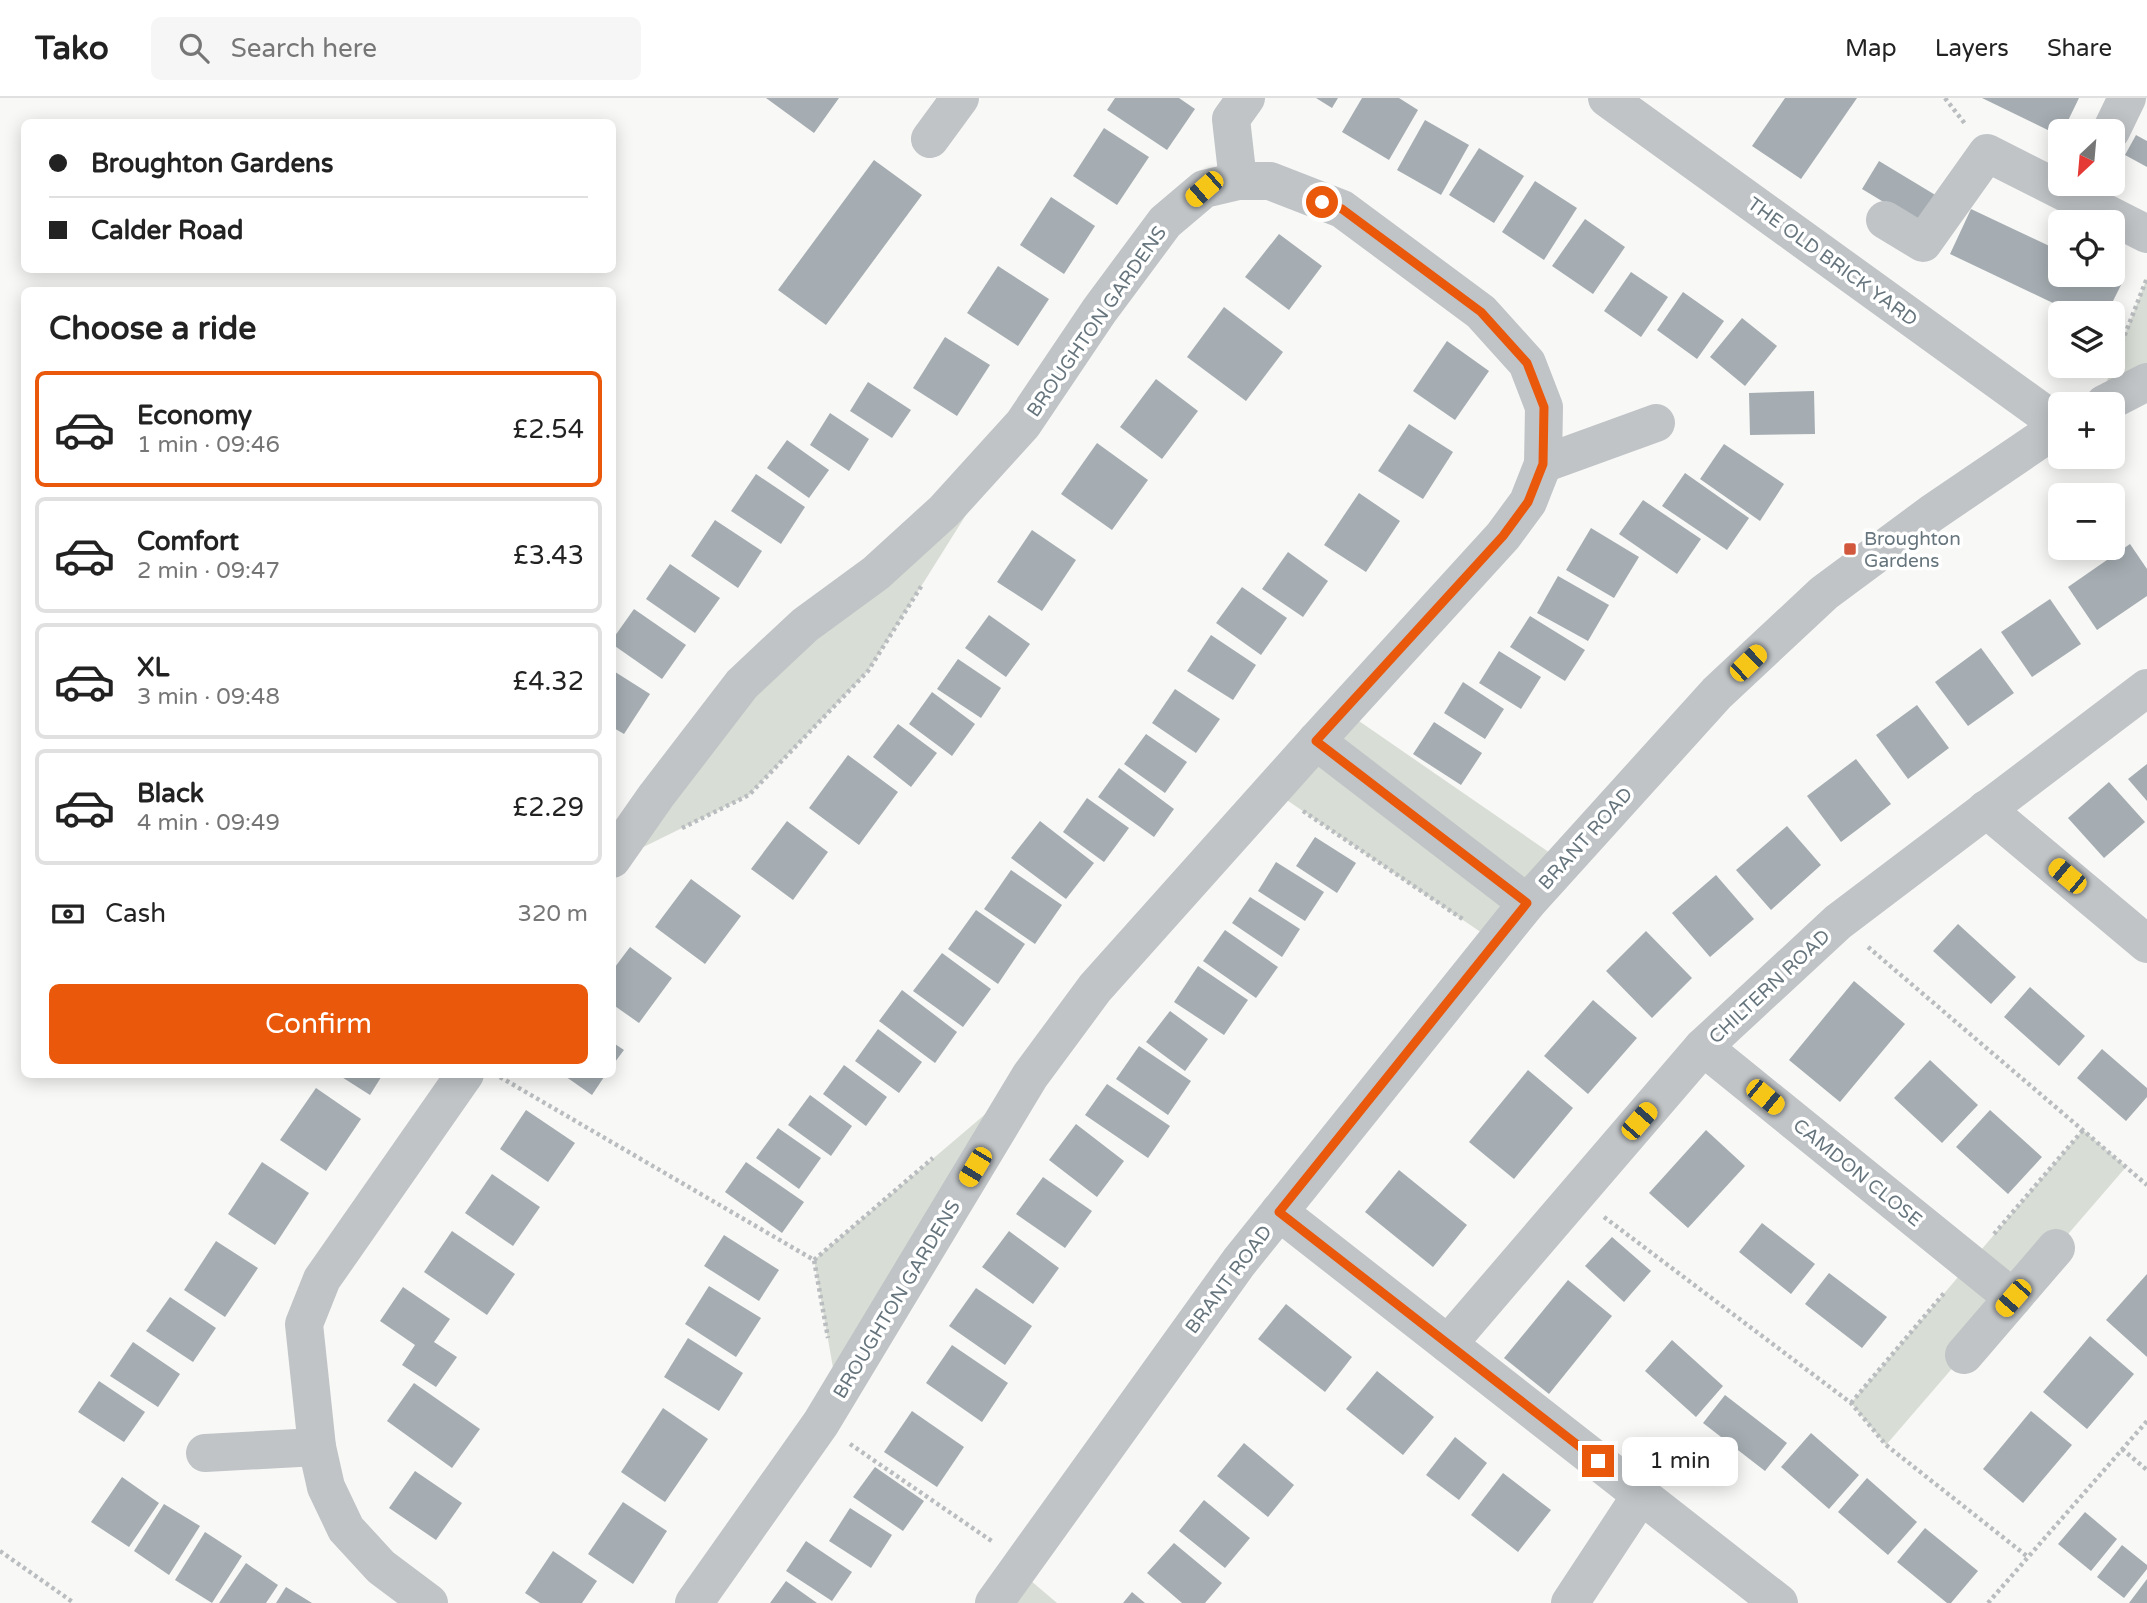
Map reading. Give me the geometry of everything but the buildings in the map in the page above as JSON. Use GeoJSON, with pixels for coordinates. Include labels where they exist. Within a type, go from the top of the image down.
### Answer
{"type":"FeatureCollection","features":[{"type":"Feature","properties":{"kind":"street"},"geometry":{"type":"LineString","coordinates":[[930,139],[960,98]]}},
{"type":"Feature","properties":{"kind":"street"},"geometry":{"type":"LineString","coordinates":[[1238,181],[1231,119],[1246,98]]}},
{"type":"Feature","properties":{"kind":"street","name":"THE OLD BRICK YARD"},"geometry":{"type":"LineString","coordinates":[[1607,98],[2048,417]]}},
{"type":"Feature","properties":{"kind":"street"},"geometry":{"type":"LineString","coordinates":[[2117,119],[2127,98]]}},
{"type":"Feature","properties":{"kind":"street"},"geometry":{"type":"LineString","coordinates":[[1885,219],[1923,243],[1987,153],[2048,177]]}},
{"type":"Feature","properties":{"kind":"street","name":"BROUGHTON GARDENS"},"geometry":{"type":"LineString","coordinates":[[616,853],[656,796],[742,684],[805,625],[876,573],[944,511],[1023,424],[1165,222],[1204,189],[1238,181],[1270,181],[1342,209],[1481,312],[1527,363],[1544,407],[1543,464],[1528,502],[1503,536],[1095,988],[1030,1076],[829,1410],[694,1603]]}},
{"type":"Feature","properties":{"kind":"street"},"geometry":{"type":"LineString","coordinates":[[2090,196],[2147,234]]}},
{"type":"Feature","properties":{"kind":"street"},"geometry":{"type":"LineString","coordinates":[[2125,393],[2147,382]]}},
{"type":"Feature","properties":{"kind":"street"},"geometry":{"type":"LineString","coordinates":[[1543,464],[1656,423]]}},
{"type":"Feature","properties":{"kind":"street","name":"BRANT ROAD"},"geometry":{"type":"LineString","coordinates":[[994,1603],[1239,1262],[1521,899],[1717,694],[1824,593],[1932,513],[2048,434]]}},
{"type":"Feature","properties":{"kind":"street","name":"CHILTERN ROAD"},"geometry":{"type":"LineString","coordinates":[[1448,1344],[1703,1047],[1838,922],[2147,688]]}},
{"type":"Feature","properties":{"kind":"street"},"geometry":{"type":"LineString","coordinates":[[1312,1171],[1339,1112],[1485,935],[1521,899],[1316,741]]}},
{"type":"Feature","properties":{"kind":"street"},"geometry":{"type":"LineString","coordinates":[[1986,809],[2147,944]]}},
{"type":"Feature","properties":{"kind":"street","name":"CAMDON CLOSE"},"geometry":{"type":"LineString","coordinates":[[1703,1047],[2013,1298]]}},
{"type":"Feature","properties":{"kind":"street"},"geometry":{"type":"LineString","coordinates":[[429,1603],[381,1567],[345,1529],[326,1487],[317,1447],[304,1324],[323,1279],[462,1078]]}},
{"type":"Feature","properties":{"kind":"street"},"geometry":{"type":"LineString","coordinates":[[1279,1212],[1779,1603]]}},
{"type":"Feature","properties":{"kind":"street"},"geometry":{"type":"LineString","coordinates":[[1964,1355],[2056,1248]]}},
{"type":"Feature","properties":{"kind":"street"},"geometry":{"type":"LineString","coordinates":[[205,1453],[317,1447]]}},
{"type":"Feature","properties":{"kind":"street"},"geometry":{"type":"LineString","coordinates":[[1570,1603],[1641,1495]]}},
{"type":"Feature","properties":{"kind":"path"},"geometry":{"type":"LineString","coordinates":[[2125,335],[2147,278]]}},
{"type":"Feature","properties":{"kind":"path"},"geometry":{"type":"LineString","coordinates":[[674,831],[749,795],[868,671],[927,577]]}},
{"type":"Feature","properties":{"kind":"path"},"geometry":{"type":"LineString","coordinates":[[1272,790],[1485,935]]}},
{"type":"Feature","properties":{"kind":"path"},"geometry":{"type":"LineString","coordinates":[[1838,922],[2147,1185]]}},
{"type":"Feature","properties":{"kind":"path"},"geometry":{"type":"LineString","coordinates":[[503,1078],[814,1260]]}},
{"type":"Feature","properties":{"kind":"path"},"geometry":{"type":"LineString","coordinates":[[814,1260],[937,1155]]}},
{"type":"Feature","properties":{"kind":"path"},"geometry":{"type":"LineString","coordinates":[[1575,1195],[1851,1403],[1886,1445],[2028,1557]]}},
{"type":"Feature","properties":{"kind":"path"},"geometry":{"type":"LineString","coordinates":[[814,1260],[829,1410],[1022,1563]]}},
{"type":"Feature","properties":{"kind":"path"},"geometry":{"type":"LineString","coordinates":[[1988,1603],[2147,1420]]}},
{"type":"Feature","properties":{"kind":"path"},"geometry":{"type":"LineString","coordinates":[[2122,1449],[2147,1470]]}},
{"type":"Feature","properties":{"kind":"path"},"geometry":{"type":"LineString","coordinates":[[0,1551],[74,1603]]}},
{"type":"Feature","properties":{"kind":"shaded area"},"geometry":{"type":"Polygon","coordinates":[[[2147,278],[2147,382],[2125,392],[2103,392],[2108,378],[2125,378],[2125,335],[2147,278]]]}},
{"type":"Feature","properties":{"kind":"shaded area"},"geometry":{"type":"Polygon","coordinates":[[[1023,424],[868,671],[749,795],[616,861],[656,796],[1023,424]]]}},
{"type":"Feature","properties":{"kind":"shaded area"},"geometry":{"type":"Polygon","coordinates":[[[1343,710],[1553,855],[1485,935],[1272,790],[1343,710]]]}},
{"type":"Feature","properties":{"kind":"shaded area"},"geometry":{"type":"Polygon","coordinates":[[[1030,1076],[838,1396],[814,1260],[1030,1076]]]}},
{"type":"Feature","properties":{"kind":"shaded area"},"geometry":{"type":"Polygon","coordinates":[[[2083,1130],[2126,1167],[1886,1445],[1851,1403],[2083,1130]]]}},
{"type":"Feature","properties":{"kind":"shaded area"},"geometry":{"type":"Polygon","coordinates":[[[1017,1569],[1057,1603],[994,1603],[1017,1569]]]}},
{"type":"Feature","properties":{"kind":"place","name":"Broughton Gardens"},"geometry":{"type":"Point","coordinates":[1850,549]}},
{"type":"Feature","properties":{"kind":"route"},"geometry":{"type":"LineString","coordinates":[[1322,202],[1342,209],[1481,312],[1527,363],[1544,407],[1543,464],[1528,502],[1503,536],[1316,741],[1527,903],[1279,1212],[1598,1461]]}}]}
